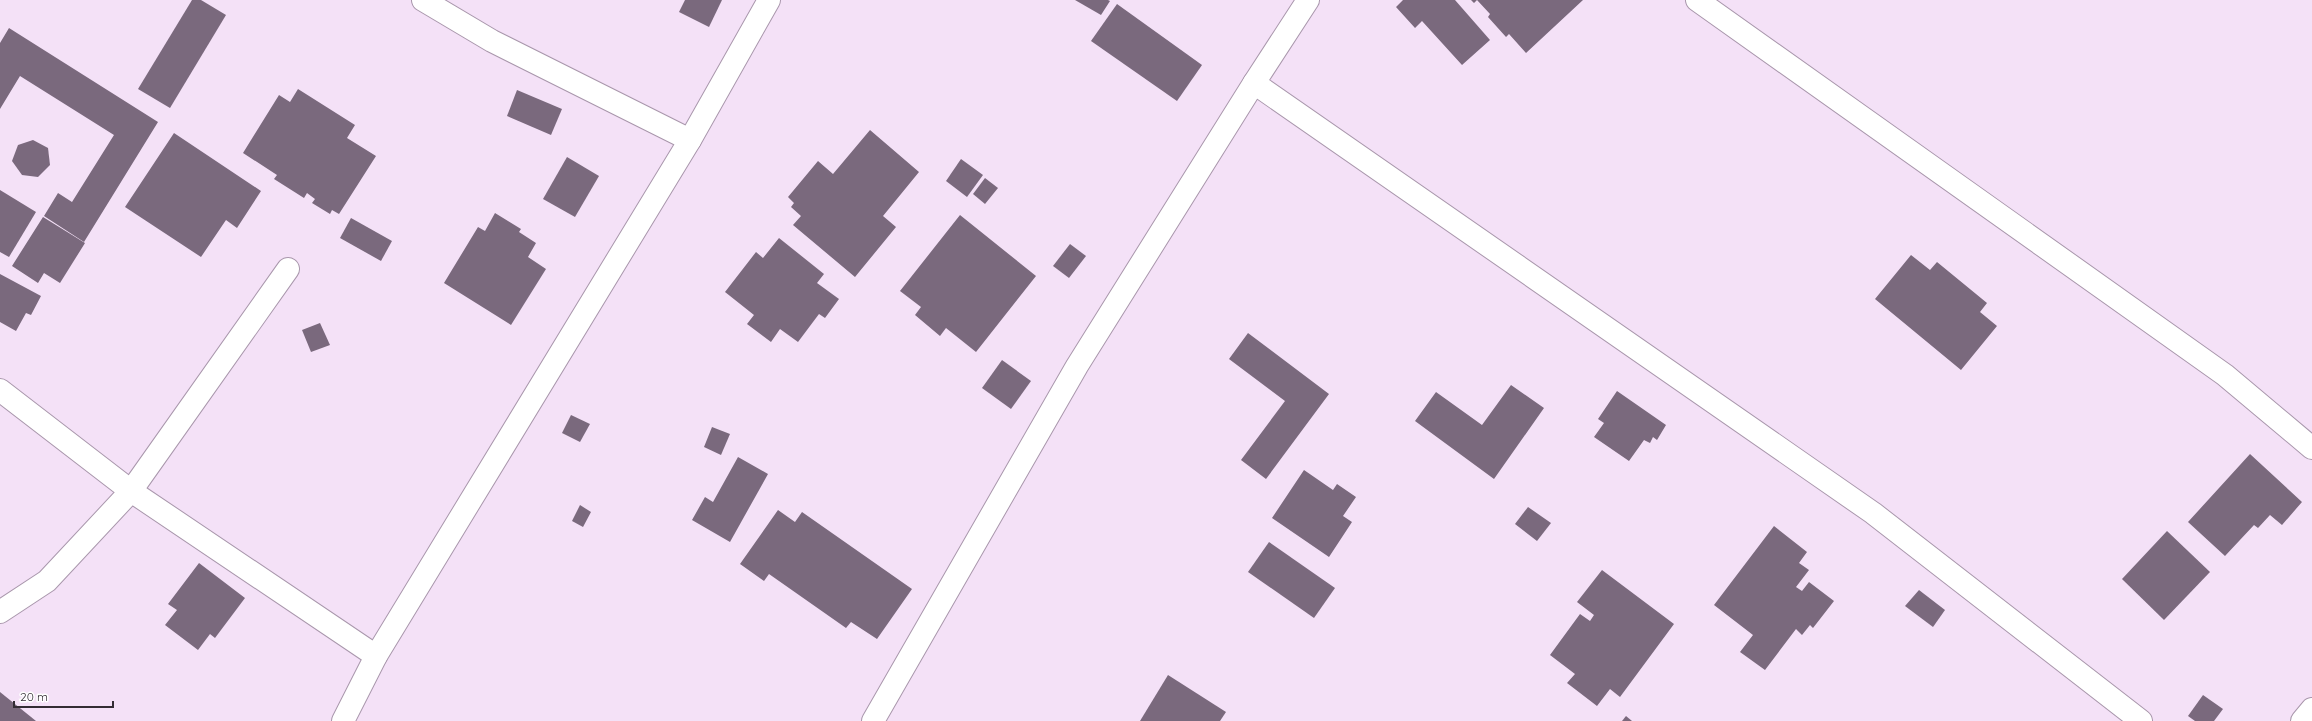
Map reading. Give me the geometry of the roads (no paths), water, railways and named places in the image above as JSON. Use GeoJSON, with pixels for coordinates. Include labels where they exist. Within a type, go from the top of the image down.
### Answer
{"type":"FeatureCollection","features":[{"type":"Feature","properties":{"kind":"street"},"geometry":{"type":"LineString","coordinates":[[423,0],[492,40],[690,140]]}},
{"type":"Feature","properties":{"kind":"street"},"geometry":{"type":"LineString","coordinates":[[343,721],[376,656],[690,140],[769,0]]}},
{"type":"Feature","properties":{"kind":"street"},"geometry":{"type":"LineString","coordinates":[[873,721],[1077,366],[1254,83],[1308,0]]}},
{"type":"Feature","properties":{"kind":"street"},"geometry":{"type":"LineString","coordinates":[[1696,0],[2225,375],[2312,448]]}},
{"type":"Feature","properties":{"kind":"street"},"geometry":{"type":"LineString","coordinates":[[1254,83],[1873,513],[2141,721]]}},
{"type":"Feature","properties":{"kind":"street"},"geometry":{"type":"LineString","coordinates":[[0,612],[47,581],[131,491],[288,269]]}},
{"type":"Feature","properties":{"kind":"street"},"geometry":{"type":"LineString","coordinates":[[0,390],[131,491],[376,656]]}},
{"type":"Feature","properties":{"kind":"street"},"geometry":{"type":"LineString","coordinates":[[2302,721],[2312,709]]}}]}
